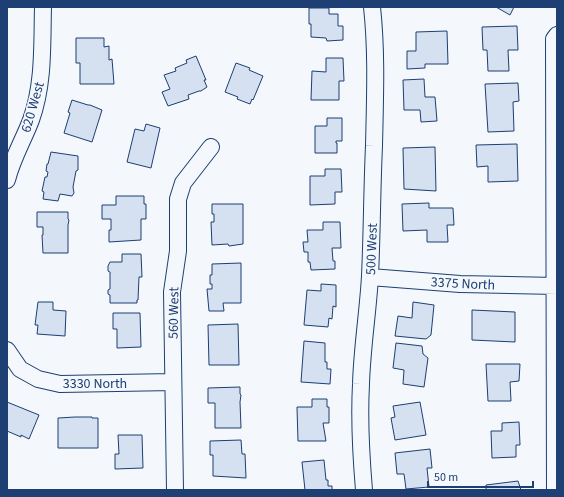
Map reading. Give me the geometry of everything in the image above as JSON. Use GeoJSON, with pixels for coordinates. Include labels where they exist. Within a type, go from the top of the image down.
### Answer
{"type":"FeatureCollection","features":[{"type":"Feature","properties":{"kind":"street","name":"620 West"},"geometry":{"type":"LineString","coordinates":[[7,180],[11,166],[31,120],[40,84],[42,7]]}},
{"type":"Feature","properties":{"kind":"street","name":"500 West"},"geometry":{"type":"LineString","coordinates":[[364,490],[360,421],[361,384],[370,277],[375,71],[375,37],[372,7]]}},
{"type":"Feature","properties":{"kind":"street"},"geometry":{"type":"LineString","coordinates":[[555,490],[556,286],[554,39],[557,35]]}},
{"type":"Feature","properties":{"kind":"street","name":"560 West"},"geometry":{"type":"LineString","coordinates":[[175,490],[172,292],[178,251],[178,200],[183,183],[211,147]]}},
{"type":"Feature","properties":{"kind":"street","name":"3375 North"},"geometry":{"type":"LineString","coordinates":[[370,277],[460,284],[556,286]]}},
{"type":"Feature","properties":{"kind":"street","name":"3330 North"},"geometry":{"type":"LineString","coordinates":[[7,350],[20,368],[38,379],[60,384],[173,382]]}},
{"type":"Feature","properties":{"kind":"building"},"geometry":{"type":"Polygon","coordinates":[[[496,7],[514,7],[510,15],[496,7]]]}},
{"type":"Feature","properties":{"kind":"building"},"geometry":{"type":"Polygon","coordinates":[[[309,8],[329,8],[329,14],[338,14],[338,26],[343,26],[343,40],[327,41],[326,38],[311,37],[309,8]]]}},
{"type":"Feature","properties":{"kind":"building"},"geometry":{"type":"Polygon","coordinates":[[[517,26],[518,50],[508,50],[509,71],[488,71],[487,50],[483,50],[482,27],[517,26]]]}},
{"type":"Feature","properties":{"kind":"building"},"geometry":{"type":"Polygon","coordinates":[[[447,31],[448,64],[425,64],[425,68],[407,69],[407,51],[416,51],[416,32],[447,31]]]}},
{"type":"Feature","properties":{"kind":"building"},"geometry":{"type":"Polygon","coordinates":[[[76,38],[104,38],[104,47],[109,46],[109,60],[112,59],[114,84],[80,84],[80,63],[76,63],[76,38]]]}},
{"type":"Feature","properties":{"kind":"building"},"geometry":{"type":"Polygon","coordinates":[[[196,56],[206,80],[204,80],[207,87],[201,91],[188,95],[189,99],[168,106],[162,92],[170,89],[164,75],[176,71],[175,68],[187,63],[186,60],[196,56]]]}},
{"type":"Feature","properties":{"kind":"building"},"geometry":{"type":"Polygon","coordinates":[[[326,58],[343,58],[344,81],[339,81],[339,100],[311,100],[312,71],[326,72],[326,58]]]}},
{"type":"Feature","properties":{"kind":"building"},"geometry":{"type":"Polygon","coordinates":[[[236,63],[250,68],[249,70],[263,76],[250,104],[225,92],[236,63]]]}},
{"type":"Feature","properties":{"kind":"building"},"geometry":{"type":"Polygon","coordinates":[[[424,79],[425,97],[435,97],[437,121],[421,122],[420,110],[404,110],[403,80],[424,79]]]}},
{"type":"Feature","properties":{"kind":"building"},"geometry":{"type":"Polygon","coordinates":[[[518,83],[519,101],[513,102],[514,131],[488,132],[485,84],[518,83]]]}},
{"type":"Feature","properties":{"kind":"building"},"geometry":{"type":"Polygon","coordinates":[[[72,100],[102,110],[92,142],[64,133],[72,100]]]}},
{"type":"Feature","properties":{"kind":"building"},"geometry":{"type":"Polygon","coordinates":[[[327,118],[342,118],[342,141],[336,141],[337,153],[315,153],[315,126],[327,126],[327,118]]]}},
{"type":"Feature","properties":{"kind":"building"},"geometry":{"type":"Polygon","coordinates":[[[146,124],[160,128],[151,168],[127,162],[135,129],[144,131],[146,124]]]}},
{"type":"Feature","properties":{"kind":"building"},"geometry":{"type":"Polygon","coordinates":[[[517,144],[518,181],[488,182],[488,166],[477,167],[476,145],[517,144]]]}},
{"type":"Feature","properties":{"kind":"building"},"geometry":{"type":"Polygon","coordinates":[[[435,147],[436,191],[404,189],[403,148],[435,147]]]}},
{"type":"Feature","properties":{"kind":"building"},"geometry":{"type":"Polygon","coordinates":[[[51,152],[78,156],[78,170],[76,171],[73,187],[74,193],[72,196],[60,194],[58,201],[43,199],[44,192],[42,191],[45,177],[47,177],[47,164],[51,152]]]}},
{"type":"Feature","properties":{"kind":"building"},"geometry":{"type":"Polygon","coordinates":[[[325,169],[341,169],[342,192],[335,192],[335,204],[310,205],[310,176],[325,176],[325,169]]]}},
{"type":"Feature","properties":{"kind":"building"},"geometry":{"type":"Polygon","coordinates":[[[116,196],[144,196],[144,204],[146,204],[146,219],[141,219],[141,240],[109,242],[111,219],[102,219],[102,205],[116,205],[116,196]]]}},
{"type":"Feature","properties":{"kind":"building"},"geometry":{"type":"Polygon","coordinates":[[[429,203],[429,208],[453,208],[454,225],[447,225],[448,242],[427,242],[427,230],[403,231],[402,204],[429,203]]]}},
{"type":"Feature","properties":{"kind":"building"},"geometry":{"type":"Polygon","coordinates":[[[212,204],[243,204],[243,244],[229,246],[228,244],[212,245],[211,222],[214,222],[214,214],[212,214],[212,204]]]}},
{"type":"Feature","properties":{"kind":"building"},"geometry":{"type":"Polygon","coordinates":[[[37,212],[68,212],[68,253],[43,253],[43,227],[37,227],[37,212]]]}},
{"type":"Feature","properties":{"kind":"building"},"geometry":{"type":"Polygon","coordinates":[[[323,222],[340,222],[341,248],[332,248],[335,269],[311,270],[310,262],[308,262],[308,252],[304,252],[303,242],[308,242],[307,230],[323,230],[323,222]]]}},
{"type":"Feature","properties":{"kind":"building"},"geometry":{"type":"Polygon","coordinates":[[[122,254],[141,254],[142,277],[139,277],[137,303],[110,303],[110,295],[108,294],[108,290],[110,289],[110,272],[108,271],[108,266],[110,262],[122,262],[122,254]]]}},
{"type":"Feature","properties":{"kind":"building"},"geometry":{"type":"Polygon","coordinates":[[[241,263],[241,303],[223,303],[224,311],[209,311],[207,289],[212,289],[212,284],[210,284],[210,275],[212,275],[212,264],[241,263]]]}},
{"type":"Feature","properties":{"kind":"building"},"geometry":{"type":"Polygon","coordinates":[[[321,284],[336,285],[336,307],[333,306],[332,319],[329,318],[328,327],[304,325],[307,290],[321,291],[321,284]]]}},
{"type":"Feature","properties":{"kind":"building"},"geometry":{"type":"Polygon","coordinates":[[[38,302],[53,302],[53,310],[66,311],[65,336],[37,334],[38,325],[35,325],[38,302]]]}},
{"type":"Feature","properties":{"kind":"building"},"geometry":{"type":"Polygon","coordinates":[[[413,302],[434,305],[431,335],[426,339],[395,336],[398,316],[412,318],[413,302]]]}},
{"type":"Feature","properties":{"kind":"building"},"geometry":{"type":"Polygon","coordinates":[[[472,310],[515,312],[515,342],[472,340],[472,310]]]}},
{"type":"Feature","properties":{"kind":"building"},"geometry":{"type":"Polygon","coordinates":[[[113,313],[140,313],[141,347],[117,348],[117,329],[113,329],[113,313]]]}},
{"type":"Feature","properties":{"kind":"building"},"geometry":{"type":"Polygon","coordinates":[[[238,324],[239,365],[209,365],[208,325],[238,324]]]}},
{"type":"Feature","properties":{"kind":"building"},"geometry":{"type":"Polygon","coordinates":[[[304,341],[325,343],[325,362],[327,362],[327,369],[331,369],[330,384],[301,382],[304,341]]]}},
{"type":"Feature","properties":{"kind":"building"},"geometry":{"type":"Polygon","coordinates":[[[396,343],[422,346],[423,354],[428,358],[424,387],[403,384],[404,370],[393,368],[396,343]]]}},
{"type":"Feature","properties":{"kind":"building"},"geometry":{"type":"Polygon","coordinates":[[[486,364],[520,364],[519,381],[510,382],[511,401],[488,401],[486,364]]]}},
{"type":"Feature","properties":{"kind":"building"},"geometry":{"type":"Polygon","coordinates":[[[240,387],[241,428],[215,428],[215,403],[208,403],[208,388],[240,387]]]}},
{"type":"Feature","properties":{"kind":"building"},"geometry":{"type":"Polygon","coordinates":[[[312,399],[327,399],[327,407],[329,407],[329,423],[323,423],[326,441],[298,441],[297,407],[312,407],[312,399]]]}},
{"type":"Feature","properties":{"kind":"building"},"geometry":{"type":"Polygon","coordinates":[[[7,402],[39,415],[29,439],[7,431],[7,402]]]}},
{"type":"Feature","properties":{"kind":"building"},"geometry":{"type":"Polygon","coordinates":[[[420,402],[426,435],[395,440],[391,418],[395,417],[393,406],[420,402]]]}},
{"type":"Feature","properties":{"kind":"building"},"geometry":{"type":"Polygon","coordinates":[[[58,418],[98,418],[98,448],[58,448],[58,418]]]}},
{"type":"Feature","properties":{"kind":"building"},"geometry":{"type":"Polygon","coordinates":[[[519,422],[520,445],[516,445],[516,457],[492,458],[491,431],[502,431],[502,423],[519,422]]]}},
{"type":"Feature","properties":{"kind":"building"},"geometry":{"type":"Polygon","coordinates":[[[118,435],[142,435],[143,468],[115,469],[115,454],[119,454],[118,435]]]}},
{"type":"Feature","properties":{"kind":"building"},"geometry":{"type":"Polygon","coordinates":[[[241,440],[242,454],[245,454],[246,478],[213,476],[213,455],[210,455],[210,441],[241,440]]]}},
{"type":"Feature","properties":{"kind":"building"},"geometry":{"type":"Polygon","coordinates":[[[430,449],[432,468],[427,468],[429,487],[406,489],[404,474],[397,474],[395,453],[430,449]]]}},
{"type":"Feature","properties":{"kind":"building"},"geometry":{"type":"Polygon","coordinates":[[[324,460],[326,480],[328,480],[328,486],[332,486],[332,490],[305,490],[302,462],[324,460]]]}},
{"type":"Feature","properties":{"kind":"building"},"geometry":{"type":"Polygon","coordinates":[[[518,481],[521,490],[486,490],[486,485],[518,481]]]}}]}
